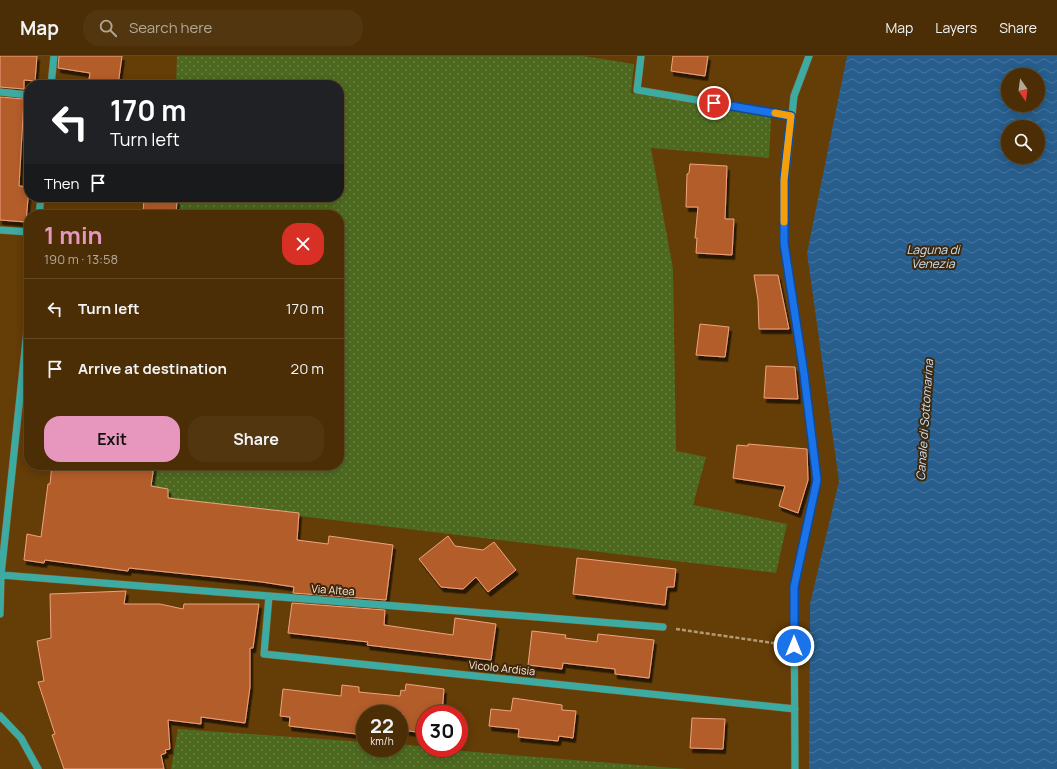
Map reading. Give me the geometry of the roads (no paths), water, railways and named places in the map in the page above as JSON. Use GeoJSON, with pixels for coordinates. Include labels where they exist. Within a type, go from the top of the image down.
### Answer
{"type":"FeatureCollection","features":[{"type":"Feature","properties":{"kind":"street"},"geometry":{"type":"LineString","coordinates":[[52,80],[54,56]]}},
{"type":"Feature","properties":{"kind":"street"},"geometry":{"type":"LineString","coordinates":[[641,56],[637,90],[791,116]]}},
{"type":"Feature","properties":{"kind":"street"},"geometry":{"type":"LineString","coordinates":[[795,769],[794,587],[817,480],[804,374],[784,243],[784,180],[794,96],[810,56]]}},
{"type":"Feature","properties":{"kind":"street"},"geometry":{"type":"LineString","coordinates":[[0,92],[24,94]]}},
{"type":"Feature","properties":{"kind":"street"},"geometry":{"type":"LineString","coordinates":[[0,230],[24,232]]}},
{"type":"Feature","properties":{"kind":"street"},"geometry":{"type":"LineString","coordinates":[[0,614],[1,575],[24,359]]}},
{"type":"Feature","properties":{"kind":"street","name":"Via Altea"},"geometry":{"type":"LineString","coordinates":[[1,575],[663,627]]}},
{"type":"Feature","properties":{"kind":"street","name":"Vicolo Ardisia"},"geometry":{"type":"LineString","coordinates":[[269,596],[264,654],[795,709]]}},
{"type":"Feature","properties":{"kind":"street"},"geometry":{"type":"LineString","coordinates":[[0,716],[21,738],[38,769]]}},
{"type":"Feature","properties":{"kind":"water","name":"Laguna di Venezia"},"geometry":{"type":"Polygon","coordinates":[[[847,56],[1057,56],[1057,769],[809,769],[810,604],[839,481],[807,253],[847,56]]]}},
{"type":"Feature","properties":{"kind":"water label","name":"Canale di Sottomarina"},"geometry":{"type":"Point","coordinates":[925,420]}}]}
